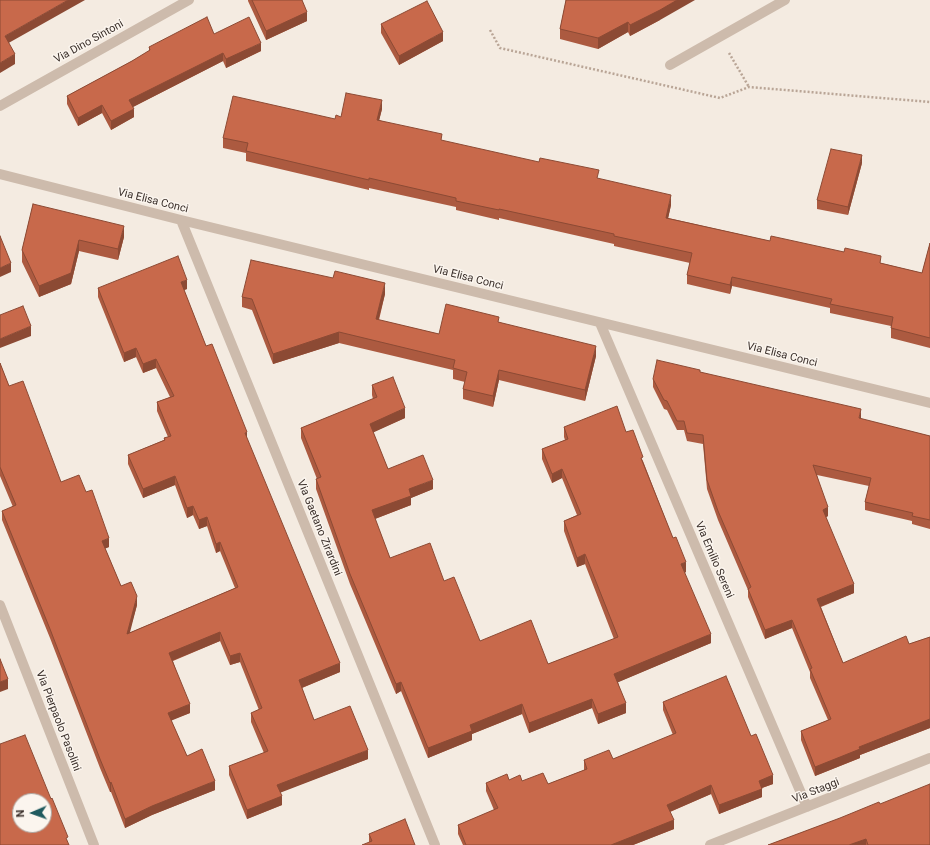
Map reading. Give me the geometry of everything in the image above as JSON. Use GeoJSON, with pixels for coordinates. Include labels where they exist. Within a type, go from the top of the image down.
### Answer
{"type":"FeatureCollection","features":[{"type":"Feature","properties":{"kind":"street","name":"Via Dino Sintoni"},"geometry":{"type":"LineString","coordinates":[[0,106],[189,0]]}},
{"type":"Feature","properties":{"kind":"street"},"geometry":{"type":"LineString","coordinates":[[670,65],[785,0]]}},
{"type":"Feature","properties":{"kind":"street","name":"Via Elisa Conci"},"geometry":{"type":"LineString","coordinates":[[0,174],[181,220],[930,404]]}},
{"type":"Feature","properties":{"kind":"street","name":"Via Gaetano Zirardini"},"geometry":{"type":"LineString","coordinates":[[181,220],[435,845]]}},
{"type":"Feature","properties":{"kind":"street","name":"Via Emilio Sereni"},"geometry":{"type":"LineString","coordinates":[[600,323],[807,807]]}},
{"type":"Feature","properties":{"kind":"street","name":"Via Pierpaolo Pasolini"},"geometry":{"type":"LineString","coordinates":[[0,605],[94,845]]}},
{"type":"Feature","properties":{"kind":"street","name":"Via Staggi"},"geometry":{"type":"LineString","coordinates":[[710,845],[930,758]]}},
{"type":"Feature","properties":{"kind":"path"},"geometry":{"type":"LineString","coordinates":[[490,30],[500,48],[720,98],[749,87],[930,102]]}},
{"type":"Feature","properties":{"kind":"path"},"geometry":{"type":"LineString","coordinates":[[719,37],[749,87]]}},
{"type":"Feature","properties":{"kind":"building"},"geometry":{"type":"Polygon","coordinates":[[[0,0],[68,0],[5,36],[15,54],[0,63],[0,0]]]}},
{"type":"Feature","properties":{"kind":"building"},"geometry":{"type":"Polygon","coordinates":[[[252,0],[302,0],[307,12],[266,31],[252,0]]]}},
{"type":"Feature","properties":{"kind":"building"},"geometry":{"type":"Polygon","coordinates":[[[566,0],[677,0],[630,25],[628,22],[598,38],[560,29],[566,0]]]}},
{"type":"Feature","properties":{"kind":"building"},"geometry":{"type":"Polygon","coordinates":[[[427,1],[443,32],[399,56],[381,24],[427,1]]]}},
{"type":"Feature","properties":{"kind":"building"},"geometry":{"type":"Polygon","coordinates":[[[207,17],[214,34],[249,17],[261,43],[226,59],[223,53],[129,100],[134,109],[111,121],[102,105],[78,118],[67,96],[132,61],[150,50],[149,47],[207,17]]]}},
{"type":"Feature","properties":{"kind":"building"},"geometry":{"type":"Polygon","coordinates":[[[346,93],[382,100],[377,120],[442,134],[441,140],[539,162],[540,158],[599,170],[597,178],[671,195],[666,218],[770,241],[771,236],[844,252],[845,248],[881,256],[880,263],[922,273],[930,243],[930,338],[891,328],[893,317],[830,304],[832,299],[732,277],[730,285],[687,275],[692,253],[614,236],[614,234],[456,201],[456,198],[369,178],[369,180],[246,151],[248,143],[223,138],[233,96],[335,119],[336,115],[341,117],[346,93]]]}},
{"type":"Feature","properties":{"kind":"building"},"geometry":{"type":"Polygon","coordinates":[[[831,149],[862,155],[848,207],[817,200],[831,149]]]}},
{"type":"Feature","properties":{"kind":"building"},"geometry":{"type":"Polygon","coordinates":[[[33,204],[124,226],[118,249],[79,240],[71,273],[39,286],[22,250],[33,204]]]}},
{"type":"Feature","properties":{"kind":"building"},"geometry":{"type":"Polygon","coordinates":[[[0,236],[11,263],[0,268],[0,236]]]}},
{"type":"Feature","properties":{"kind":"building"},"geometry":{"type":"Polygon","coordinates":[[[178,256],[187,280],[181,282],[206,346],[212,344],[247,432],[245,433],[340,663],[299,680],[314,720],[350,706],[368,750],[277,785],[282,796],[247,810],[229,766],[268,751],[251,713],[262,708],[240,653],[230,656],[220,632],[169,653],[190,704],[168,713],[187,756],[202,749],[215,781],[152,806],[125,819],[2,511],[16,505],[0,467],[0,363],[9,386],[23,381],[61,482],[79,475],[86,492],[92,490],[109,538],[102,541],[121,586],[131,582],[137,596],[127,634],[238,587],[220,542],[216,544],[207,517],[199,520],[193,506],[187,508],[175,476],[143,489],[128,455],[165,440],[164,438],[171,436],[157,402],[174,396],[156,359],[143,364],[136,348],[124,353],[98,288],[178,256]]]}},
{"type":"Feature","properties":{"kind":"building"},"geometry":{"type":"Polygon","coordinates":[[[251,260],[333,278],[335,271],[385,283],[376,319],[439,334],[446,304],[499,317],[498,322],[596,346],[585,390],[499,370],[493,396],[463,389],[467,372],[453,368],[455,360],[339,332],[273,354],[252,299],[242,297],[251,260]]]}},
{"type":"Feature","properties":{"kind":"building"},"geometry":{"type":"Polygon","coordinates":[[[23,306],[31,326],[0,339],[0,315],[23,306]]]}},
{"type":"Feature","properties":{"kind":"building"},"geometry":{"type":"Polygon","coordinates":[[[657,360],[700,370],[700,372],[861,409],[859,418],[930,436],[930,520],[912,516],[913,513],[865,502],[871,478],[813,465],[828,507],[823,510],[854,584],[817,599],[843,663],[906,636],[909,644],[930,637],[930,719],[859,747],[860,749],[815,767],[801,731],[831,719],[810,669],[812,668],[792,620],[765,630],[748,589],[751,587],[718,511],[707,480],[703,435],[687,433],[684,421],[677,421],[667,401],[664,400],[653,379],[657,360]]]}},
{"type":"Feature","properties":{"kind":"building"},"geometry":{"type":"Polygon","coordinates":[[[393,377],[405,408],[370,424],[388,469],[423,455],[433,480],[409,489],[411,496],[372,510],[390,558],[430,543],[444,581],[454,577],[480,641],[531,620],[548,664],[618,637],[585,554],[577,558],[564,521],[581,514],[562,469],[552,474],[542,449],[568,439],[564,427],[617,406],[626,432],[633,430],[643,457],[641,458],[673,538],[676,537],[686,562],[681,564],[711,634],[614,674],[626,703],[598,714],[592,699],[529,723],[522,704],[470,725],[472,731],[428,748],[401,682],[396,684],[350,574],[316,479],[321,477],[301,428],[377,397],[372,385],[393,377]]]}},
{"type":"Feature","properties":{"kind":"building"},"geometry":{"type":"Polygon","coordinates":[[[0,659],[8,679],[0,682],[0,659]]]}},
{"type":"Feature","properties":{"kind":"building"},"geometry":{"type":"Polygon","coordinates":[[[726,676],[751,736],[756,734],[773,775],[759,781],[762,789],[719,805],[711,785],[667,805],[674,820],[611,845],[466,845],[458,825],[498,808],[486,783],[507,774],[509,780],[520,775],[522,781],[543,773],[548,784],[587,769],[584,760],[609,750],[613,759],[676,733],[663,702],[726,676]]]}},
{"type":"Feature","properties":{"kind":"building"},"geometry":{"type":"Polygon","coordinates":[[[25,735],[49,793],[12,793],[12,833],[52,833],[52,798],[68,837],[66,838],[69,845],[0,845],[0,744],[25,735]]]}},
{"type":"Feature","properties":{"kind":"building"},"geometry":{"type":"Polygon","coordinates":[[[930,784],[930,845],[868,845],[866,839],[849,845],[768,845],[879,802],[880,804],[930,784]]]}},
{"type":"Feature","properties":{"kind":"building"},"geometry":{"type":"Polygon","coordinates":[[[405,819],[415,845],[362,845],[372,841],[369,834],[405,819]]]}}]}
